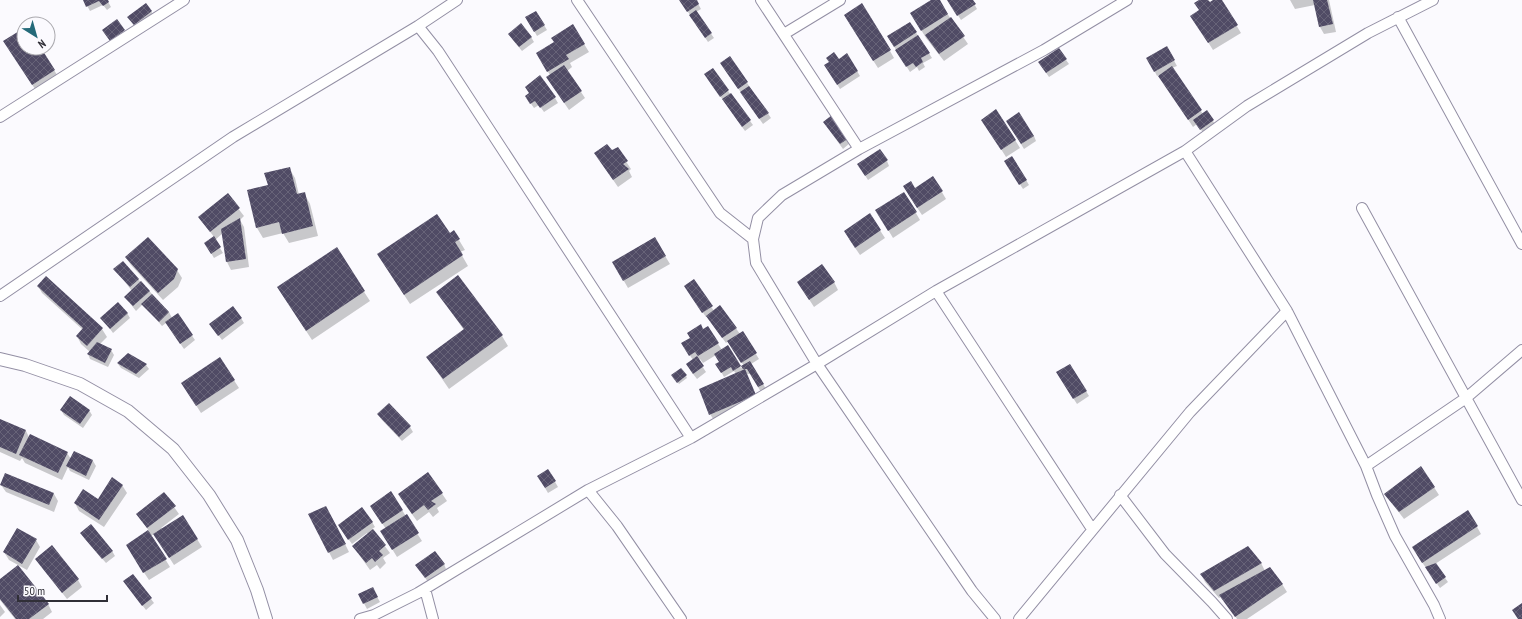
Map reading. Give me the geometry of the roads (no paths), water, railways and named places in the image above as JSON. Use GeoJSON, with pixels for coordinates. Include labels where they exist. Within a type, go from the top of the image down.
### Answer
{"type":"FeatureCollection","features":[{"type":"Feature","properties":{"kind":"street"},"geometry":{"type":"LineString","coordinates":[[0,117],[184,0]]}},
{"type":"Feature","properties":{"kind":"street"},"geometry":{"type":"LineString","coordinates":[[0,296],[233,137],[418,26],[457,0]]}},
{"type":"Feature","properties":{"kind":"street"},"geometry":{"type":"LineString","coordinates":[[577,0],[720,213],[753,239]]}},
{"type":"Feature","properties":{"kind":"street"},"geometry":{"type":"LineString","coordinates":[[761,0],[859,149]]}},
{"type":"Feature","properties":{"kind":"street"},"geometry":{"type":"LineString","coordinates":[[784,34],[840,0]]}},
{"type":"Feature","properties":{"kind":"street"},"geometry":{"type":"LineString","coordinates":[[995,619],[972,591],[817,364],[756,263],[753,239],[758,218],[782,195],[859,149],[1044,50],[1127,0]]}},
{"type":"Feature","properties":{"kind":"street"},"geometry":{"type":"LineString","coordinates":[[360,619],[374,615],[425,589],[588,490],[690,438],[817,364],[936,291],[1185,151],[1247,106],[1368,33],[1433,0]]}},
{"type":"Feature","properties":{"kind":"street"},"geometry":{"type":"LineString","coordinates":[[1398,17],[1522,244]]}},
{"type":"Feature","properties":{"kind":"street"},"geometry":{"type":"LineString","coordinates":[[418,26],[438,51],[690,438]]}},
{"type":"Feature","properties":{"kind":"street"},"geometry":{"type":"LineString","coordinates":[[1185,151],[1287,311],[1366,466],[1395,536],[1434,605],[1440,619]]}},
{"type":"Feature","properties":{"kind":"street"},"geometry":{"type":"LineString","coordinates":[[1362,208],[1522,500]]}},
{"type":"Feature","properties":{"kind":"street"},"geometry":{"type":"LineString","coordinates":[[936,291],[1092,529]]}},
{"type":"Feature","properties":{"kind":"street"},"geometry":{"type":"LineString","coordinates":[[1024,617],[1092,529],[1190,412],[1287,311]]}},
{"type":"Feature","properties":{"kind":"street"},"geometry":{"type":"LineString","coordinates":[[1366,466],[1466,398],[1522,350]]}},
{"type":"Feature","properties":{"kind":"street"},"geometry":{"type":"LineString","coordinates":[[0,359],[25,365],[80,384],[128,411],[173,449],[209,495],[237,540],[257,590],[266,619]]}},
{"type":"Feature","properties":{"kind":"street"},"geometry":{"type":"LineString","coordinates":[[588,490],[617,526],[681,619]]}},
{"type":"Feature","properties":{"kind":"street"},"geometry":{"type":"LineString","coordinates":[[1120,495],[1165,554],[1227,619]]}},
{"type":"Feature","properties":{"kind":"street"},"geometry":{"type":"LineString","coordinates":[[425,589],[433,619]]}}]}
